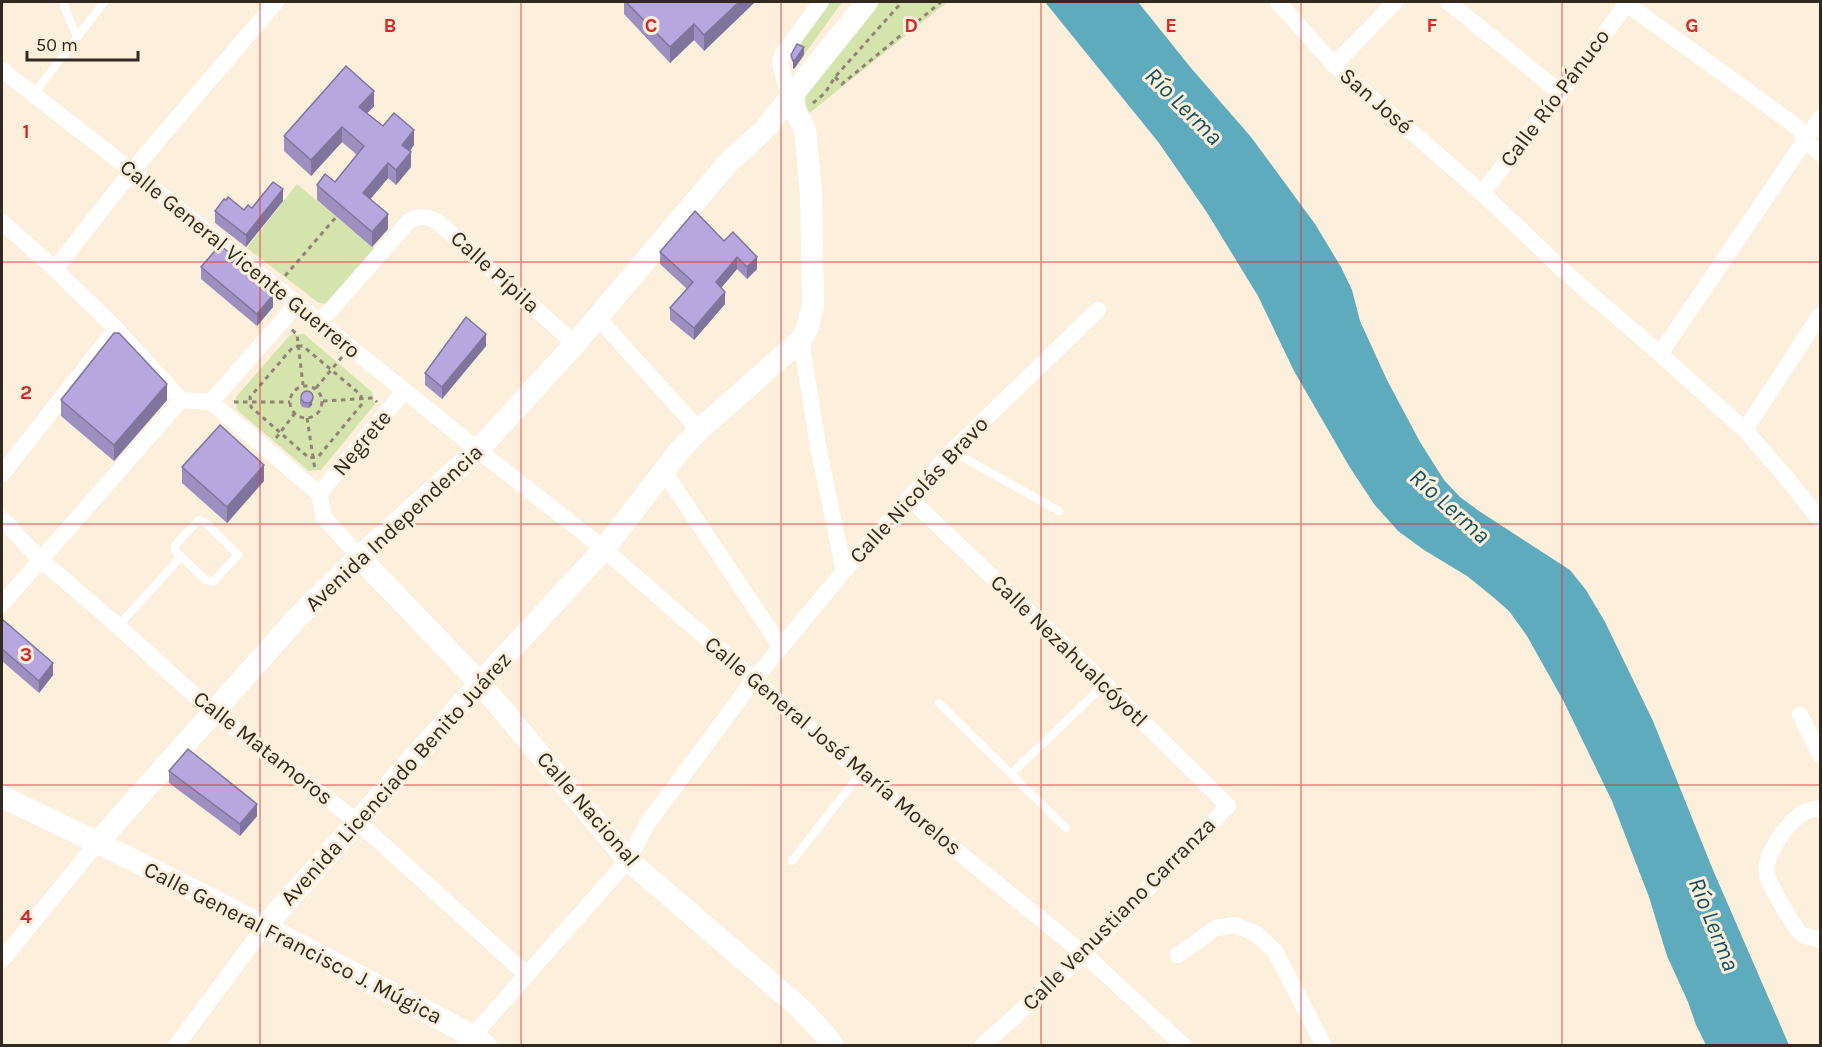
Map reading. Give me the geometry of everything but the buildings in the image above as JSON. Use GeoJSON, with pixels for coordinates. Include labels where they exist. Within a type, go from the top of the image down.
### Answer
{"type":"FeatureCollection","features":[{"type":"Feature","properties":{"kind":"street"},"geometry":{"type":"LineString","coordinates":[[55,269],[132,171],[276,2]]}},
{"type":"Feature","properties":{"kind":"street","name":"Avenida Independencia"},"geometry":{"type":"LineString","coordinates":[[2,960],[98,842],[298,617],[359,557],[478,450],[575,344],[727,164],[765,129],[867,2]]}},
{"type":"Feature","properties":{"kind":"street","name":"San José"},"geometry":{"type":"LineString","coordinates":[[1278,2],[1335,65],[1482,193],[1565,272],[1745,430],[1821,520]]}},
{"type":"Feature","properties":{"kind":"street"},"geometry":{"type":"LineString","coordinates":[[1335,65],[1395,2]]}},
{"type":"Feature","properties":{"kind":"street"},"geometry":{"type":"LineString","coordinates":[[1448,2],[1561,93]]}},
{"type":"Feature","properties":{"kind":"street"},"geometry":{"type":"LineString","coordinates":[[1626,2],[1796,126],[1802,132],[1805,141],[1821,153]]}},
{"type":"Feature","properties":{"kind":"street","name":"Calle Río Pánuco"},"geometry":{"type":"LineString","coordinates":[[1482,193],[1561,93],[1626,2]]}},
{"type":"Feature","properties":{"kind":"street"},"geometry":{"type":"LineString","coordinates":[[815,6],[782,55],[780,63],[790,99],[805,130],[811,192],[813,305],[807,328],[801,339],[818,446],[844,571]]}},
{"type":"Feature","properties":{"kind":"street","name":"Calle General Vicente Guerrero"},"geometry":{"type":"LineString","coordinates":[[2,70],[132,171],[478,450]]}},
{"type":"Feature","properties":{"kind":"street"},"geometry":{"type":"LineString","coordinates":[[1660,354],[1821,118]]}},
{"type":"Feature","properties":{"kind":"street","name":"Calle Pípila"},"geometry":{"type":"LineString","coordinates":[[320,322],[409,221],[418,216],[427,216],[438,222],[575,344]]}},
{"type":"Feature","properties":{"kind":"street"},"geometry":{"type":"LineString","coordinates":[[2,222],[55,269],[116,329],[181,400],[211,402],[319,494],[324,517],[359,557]]}},
{"type":"Feature","properties":{"kind":"street"},"geometry":{"type":"LineString","coordinates":[[211,402],[297,304]]}},
{"type":"Feature","properties":{"kind":"street","name":"Calle Nicolás Bravo"},"geometry":{"type":"LineString","coordinates":[[474,1042],[526,975],[628,860],[647,824],[753,681],[844,571],[952,451],[1098,310]]}},
{"type":"Feature","properties":{"kind":"street"},"geometry":{"type":"LineString","coordinates":[[1745,430],[1821,315]]}},
{"type":"Feature","properties":{"kind":"street"},"geometry":{"type":"LineString","coordinates":[[597,317],[699,430]]}},
{"type":"Feature","properties":{"kind":"street"},"geometry":{"type":"LineString","coordinates":[[2,474],[116,329]]}},
{"type":"Feature","properties":{"kind":"street","name":"Avenida Licenciado Benito Juárez"},"geometry":{"type":"LineString","coordinates":[[176,1046],[265,926],[480,683],[604,549],[663,470],[699,430],[801,339]]}},
{"type":"Feature","properties":{"kind":"street","name":"Negrete"},"geometry":{"type":"LineString","coordinates":[[319,494],[404,391]]}},
{"type":"Feature","properties":{"kind":"street"},"geometry":{"type":"LineString","coordinates":[[2,604],[181,400]]}},
{"type":"Feature","properties":{"kind":"street","name":"Calle General José María Morelos"},"geometry":{"type":"LineString","coordinates":[[478,450],[604,549],[861,773],[1084,954],[1184,1046]]}},
{"type":"Feature","properties":{"kind":"street"},"geometry":{"type":"LineString","coordinates":[[663,470],[781,647]]}},
{"type":"Feature","properties":{"kind":"street","name":"Calle Nezahualcóyotl"},"geometry":{"type":"LineString","coordinates":[[909,498],[1105,684],[1228,806]]}},
{"type":"Feature","properties":{"kind":"street","name":"Calle Matamoros"},"geometry":{"type":"LineString","coordinates":[[2,519],[40,559],[213,712],[357,822],[526,975]]}},
{"type":"Feature","properties":{"kind":"street","name":"Calle Nacional"},"geometry":{"type":"LineString","coordinates":[[359,557],[480,683],[628,860],[800,1008],[833,1046]]}},
{"type":"Feature","properties":{"kind":"street"},"geometry":{"type":"LineString","coordinates":[[1800,715],[1821,755]]}},
{"type":"Feature","properties":{"kind":"street","name":"Calle General Francisco J. Múgica"},"geometry":{"type":"LineString","coordinates":[[2,797],[98,842],[265,926],[474,1042]]}},
{"type":"Feature","properties":{"kind":"street","name":"Calle Venustiano Carranza"},"geometry":{"type":"LineString","coordinates":[[982,1046],[1084,954],[1228,806]]}},
{"type":"Feature","properties":{"kind":"street"},"geometry":{"type":"LineString","coordinates":[[1821,808],[1804,812],[1786,829],[1768,859],[1767,875],[1790,920],[1801,934],[1821,940]]}},
{"type":"Feature","properties":{"kind":"street"},"geometry":{"type":"LineString","coordinates":[[1179,955],[1216,928],[1234,925],[1255,933],[1275,951],[1324,1046]]}},
{"type":"Feature","properties":{"kind":"lane"},"geometry":{"type":"LineString","coordinates":[[64,2],[77,37]]}},
{"type":"Feature","properties":{"kind":"lane"},"geometry":{"type":"LineString","coordinates":[[33,95],[104,2]]}},
{"type":"Feature","properties":{"kind":"lane"},"geometry":{"type":"LineString","coordinates":[[952,451],[1059,511]]}},
{"type":"Feature","properties":{"kind":"lane"},"geometry":{"type":"LineString","coordinates":[[199,520],[206,523],[238,555],[216,579],[209,582],[180,558],[175,551],[175,545],[199,520]]}},
{"type":"Feature","properties":{"kind":"lane"},"geometry":{"type":"LineString","coordinates":[[118,626],[180,558]]}},
{"type":"Feature","properties":{"kind":"lane"},"geometry":{"type":"LineString","coordinates":[[1011,774],[1105,684]]}},
{"type":"Feature","properties":{"kind":"lane"},"geometry":{"type":"LineString","coordinates":[[939,703],[1066,828]]}},
{"type":"Feature","properties":{"kind":"lane"},"geometry":{"type":"LineString","coordinates":[[792,861],[861,773]]}},
{"type":"Feature","properties":{"kind":"path"},"geometry":{"type":"LineString","coordinates":[[805,130],[810,106],[825,93],[836,77],[902,2]]}},
{"type":"Feature","properties":{"kind":"path"},"geometry":{"type":"LineString","coordinates":[[836,77],[842,84],[941,2]]}},
{"type":"Feature","properties":{"kind":"path"},"geometry":{"type":"LineString","coordinates":[[285,276],[336,216]]}},
{"type":"Feature","properties":{"kind":"path"},"geometry":{"type":"LineString","coordinates":[[297,334],[303,385]]}},
{"type":"Feature","properties":{"kind":"path"},"geometry":{"type":"LineString","coordinates":[[303,346],[332,370],[361,394],[362,404],[318,457],[309,458],[251,407],[250,397],[293,347],[303,346]]}},
{"type":"Feature","properties":{"kind":"path"},"geometry":{"type":"LineString","coordinates":[[316,388],[350,348]]}},
{"type":"Feature","properties":{"kind":"path"},"geometry":{"type":"LineString","coordinates":[[303,385],[316,388],[323,401],[320,411],[307,418],[295,413],[290,402],[293,391],[303,385]]}},
{"type":"Feature","properties":{"kind":"path"},"geometry":{"type":"LineString","coordinates":[[323,401],[374,399],[388,411]]}},
{"type":"Feature","properties":{"kind":"path"},"geometry":{"type":"LineString","coordinates":[[211,402],[290,402]]}},
{"type":"Feature","properties":{"kind":"path"},"geometry":{"type":"LineString","coordinates":[[266,449],[295,413]]}},
{"type":"Feature","properties":{"kind":"path"},"geometry":{"type":"LineString","coordinates":[[307,418],[319,494]]}},
{"type":"Feature","properties":{"kind":"green space"},"geometry":{"type":"Polygon","coordinates":[[[828,2],[842,2],[804,55],[791,49],[828,2]]]}},
{"type":"Feature","properties":{"kind":"green space"},"geometry":{"type":"Polygon","coordinates":[[[871,2],[953,2],[946,3],[807,115],[805,93],[871,2]]]}},
{"type":"Feature","properties":{"kind":"green space"},"geometry":{"type":"Polygon","coordinates":[[[297,184],[352,230],[357,230],[361,237],[375,249],[327,304],[319,303],[247,248],[297,184]]]}},
{"type":"Feature","properties":{"kind":"green space"},"geometry":{"type":"Polygon","coordinates":[[[304,334],[372,392],[375,404],[321,470],[309,471],[237,410],[236,397],[290,335],[304,334]]]}},
{"type":"Feature","properties":{"kind":"water","name":"Río Lerma"},"geometry":{"type":"Polygon","coordinates":[[[1045,2],[1138,2],[1251,137],[1315,224],[1352,290],[1360,321],[1387,380],[1420,442],[1444,480],[1460,497],[1479,511],[1570,570],[1586,590],[1605,622],[1653,721],[1713,870],[1789,1045],[1706,1045],[1667,956],[1649,897],[1612,801],[1564,702],[1527,636],[1509,611],[1493,597],[1467,576],[1398,531],[1374,504],[1349,466],[1294,371],[1258,296],[1206,211],[1159,143],[1045,2]]]}}]}
